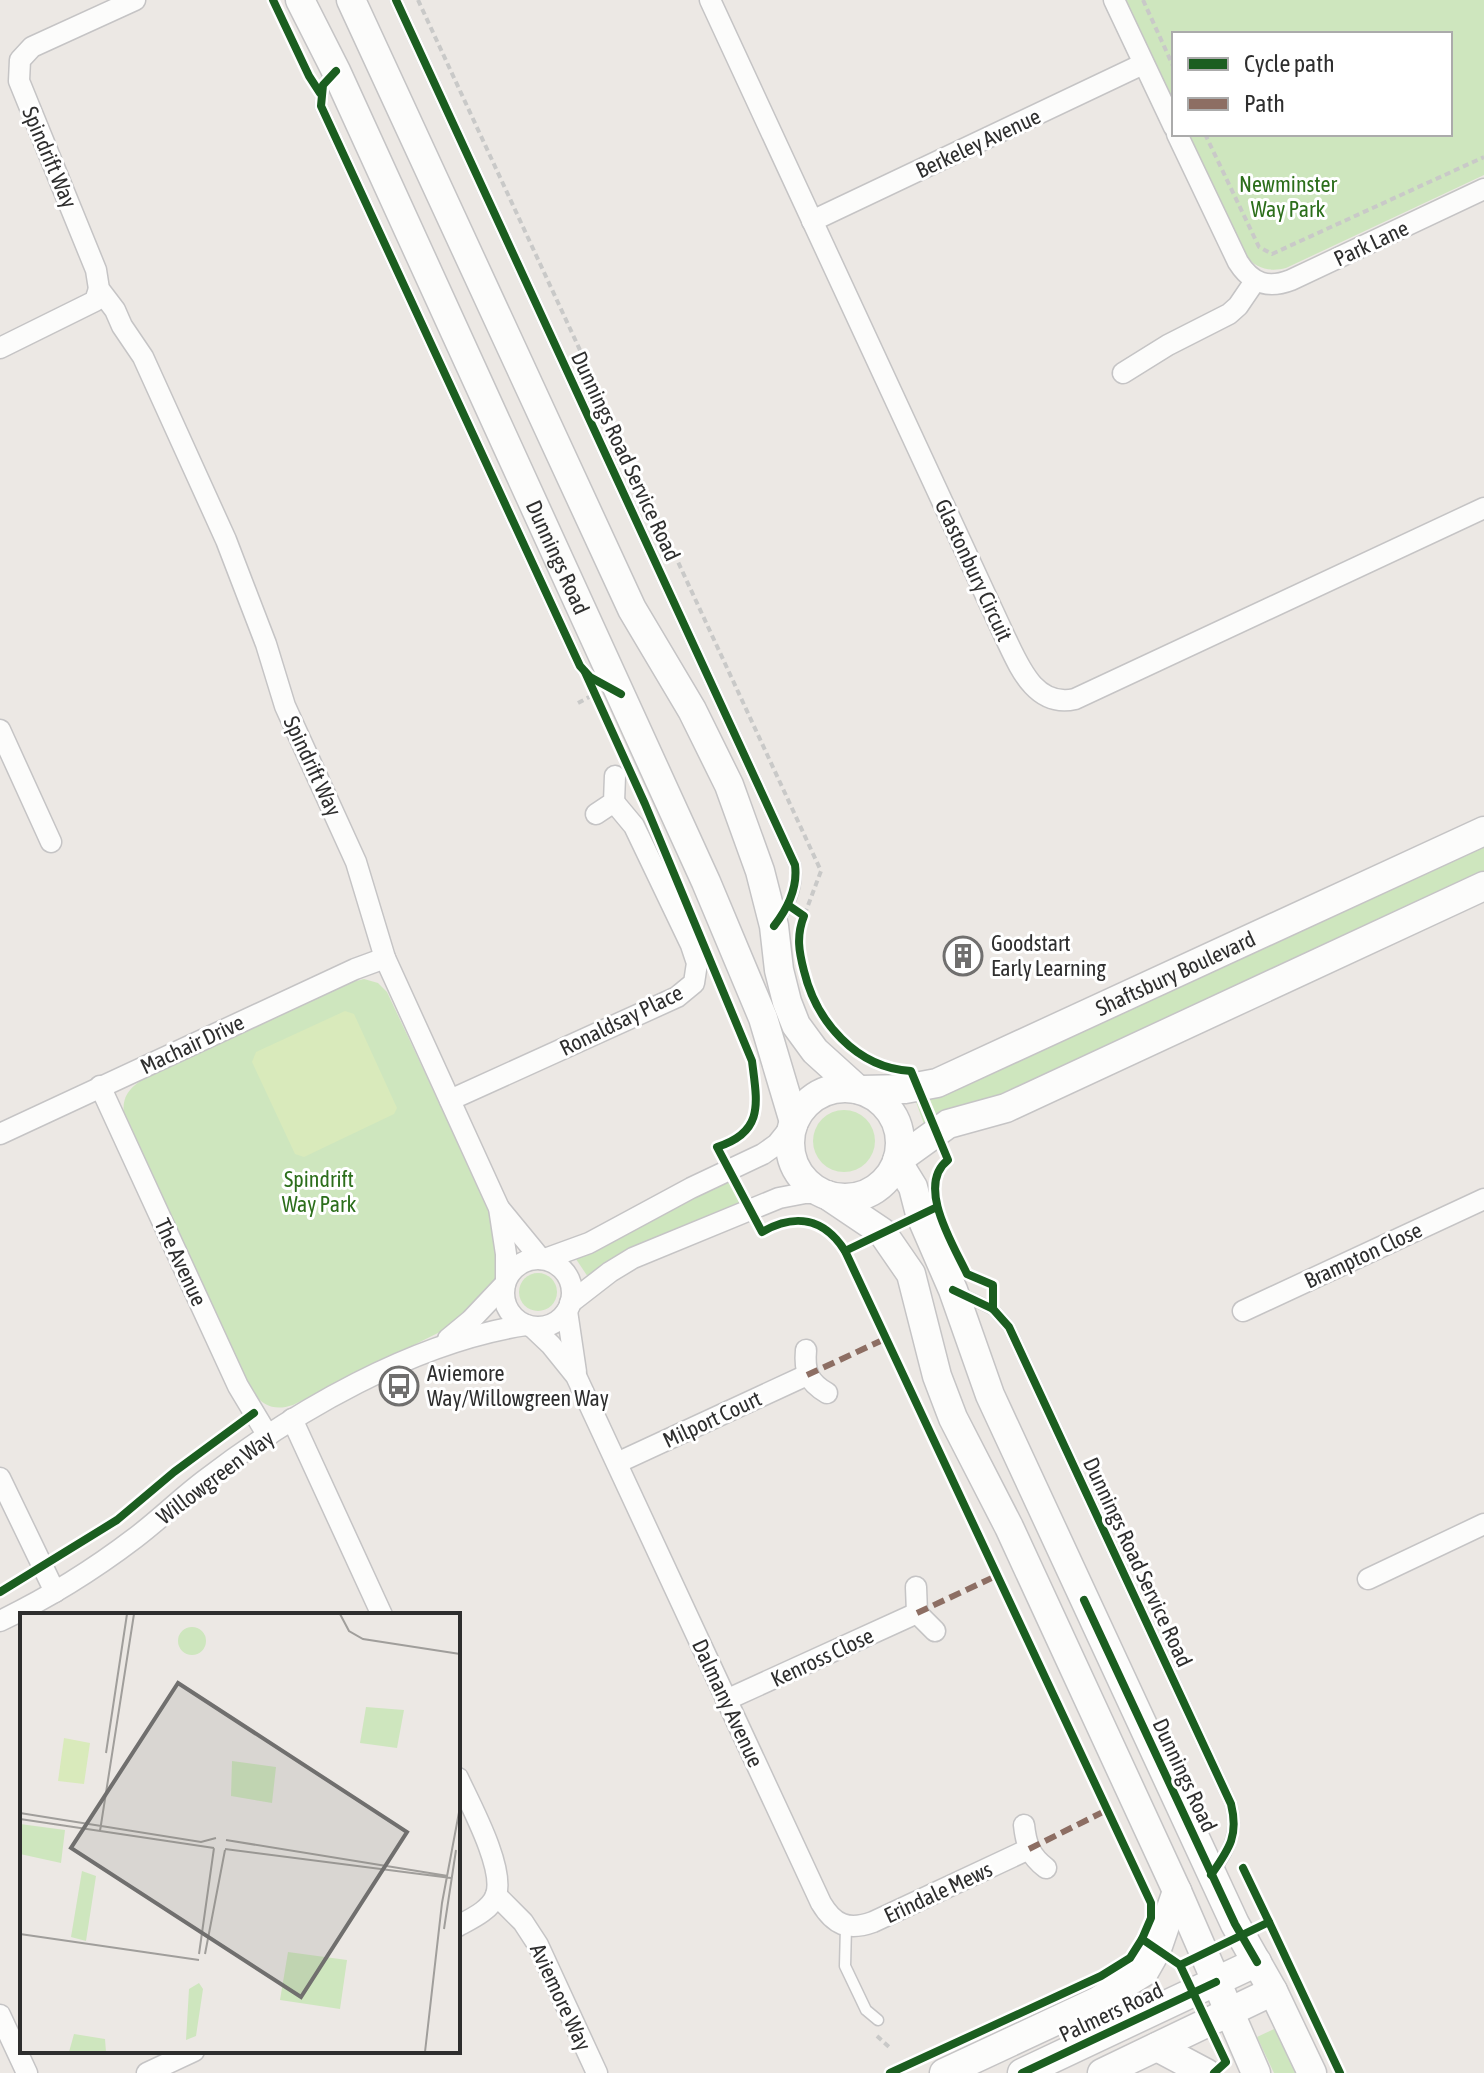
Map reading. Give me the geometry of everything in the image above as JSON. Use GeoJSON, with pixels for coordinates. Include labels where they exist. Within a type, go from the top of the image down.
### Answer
{"type":"FeatureCollection","features":[{"type":"Feature","properties":{"kind":"main road","name":"Dunnings Road"},"geometry":{"type":"LineString","coordinates":[[300,0],[336,71],[605,699],[706,882],[772,1046],[793,1123]]}},
{"type":"Feature","properties":{"kind":"main road","name":"Dunnings Road"},"geometry":{"type":"LineString","coordinates":[[351,0],[632,609],[692,710],[729,785],[752,848],[791,918],[779,970],[796,1025],[815,1051],[860,1090]]}},
{"type":"Feature","properties":{"kind":"main road","name":"Shaftsbury Boulevard"},"geometry":{"type":"LineString","coordinates":[[860,1090],[905,1089],[937,1083],[1484,831]]}},
{"type":"Feature","properties":{"kind":"main road"},"geometry":{"type":"LineString","coordinates":[[824,1194],[845,1198],[869,1193],[884,1182],[897,1161],[948,1124],[1006,1108],[1484,886]]}},
{"type":"Feature","properties":{"kind":"main road"},"geometry":{"type":"LineString","coordinates":[[897,1161],[900,1136],[894,1118],[883,1102],[860,1090],[841,1087],[822,1092],[809,1101],[793,1123],[790,1144],[794,1165],[802,1178],[882,1232],[911,1274],[937,1376],[953,1418],[1009,1527],[1177,1891],[1256,2073]]}},
{"type":"Feature","properties":{"kind":"main road","name":"Dunnings Road"},"geometry":{"type":"LineString","coordinates":[[897,1161],[913,1187],[920,1214],[953,1290],[990,1395],[1211,1875],[1273,1991],[1312,2073]]}},
{"type":"Feature","properties":{"kind":"main road"},"geometry":{"type":"LineString","coordinates":[[944,2073],[1096,2002],[1144,1972],[1157,1949],[1177,1891]]}},
{"type":"Feature","properties":{"kind":"main road","name":"Palmers Road"},"geometry":{"type":"LineString","coordinates":[[1022,2073],[1257,1962]]}},
{"type":"Feature","properties":{"kind":"main road"},"geometry":{"type":"LineString","coordinates":[[1102,2073],[1273,1991]]}},
{"type":"Feature","properties":{"kind":"main road"},"geometry":{"type":"LineString","coordinates":[[1157,2047],[1206,2073]]}},
{"type":"Feature","properties":{"kind":"street","name":"Spindrift Way"},"geometry":{"type":"LineString","coordinates":[[135,0],[32,47],[10,61],[9,79],[96,270],[99,289],[143,357],[226,540],[266,644],[285,706],[356,862],[385,958],[499,1208],[506,1254],[505,1282]]}},
{"type":"Feature","properties":{"kind":"street","name":"Glastonbury Circuit"},"geometry":{"type":"LineString","coordinates":[[710,0],[1005,637],[1030,684],[1051,698],[1075,699],[1484,508]]}},
{"type":"Feature","properties":{"kind":"street"},"geometry":{"type":"LineString","coordinates":[[1114,0],[1172,123]]}},
{"type":"Feature","properties":{"kind":"street","name":"Berkeley Avenue"},"geometry":{"type":"LineString","coordinates":[[812,221],[1143,64]]}},
{"type":"Feature","properties":{"kind":"street"},"geometry":{"type":"LineString","coordinates":[[1123,373],[1168,345],[1229,314],[1255,281],[1238,262],[1178,136]]}},
{"type":"Feature","properties":{"kind":"street","name":"Park Lane"},"geometry":{"type":"LineString","coordinates":[[1255,281],[1270,285],[1291,280],[1484,189]]}},
{"type":"Feature","properties":{"kind":"street"},"geometry":{"type":"LineString","coordinates":[[0,348],[95,301],[99,289]]}},
{"type":"Feature","properties":{"kind":"street"},"geometry":{"type":"LineString","coordinates":[[81,309],[122,326]]}},
{"type":"Feature","properties":{"kind":"street"},"geometry":{"type":"LineString","coordinates":[[0,730],[51,842]]}},
{"type":"Feature","properties":{"kind":"street"},"geometry":{"type":"LineString","coordinates":[[596,814],[614,802],[615,776]]}},
{"type":"Feature","properties":{"kind":"street","name":"Ronaldsay Place"},"geometry":{"type":"LineString","coordinates":[[450,1100],[677,997],[694,983],[698,971],[691,945],[634,826],[614,802]]}},
{"type":"Feature","properties":{"kind":"street","name":"Machair Drive"},"geometry":{"type":"LineString","coordinates":[[0,1134],[355,969],[385,958]]}},
{"type":"Feature","properties":{"kind":"street","name":"The Avenue"},"geometry":{"type":"LineString","coordinates":[[100,1086],[238,1386],[268,1436]]}},
{"type":"Feature","properties":{"kind":"street"},"geometry":{"type":"LineString","coordinates":[[793,1123],[777,1144],[763,1154],[691,1188],[589,1243],[516,1266],[505,1282],[506,1305],[514,1318],[529,1326],[548,1326],[610,1272],[633,1258],[779,1198],[805,1193],[824,1194]]}},
{"type":"Feature","properties":{"kind":"street","name":"Brampton Close"},"geometry":{"type":"LineString","coordinates":[[1243,1311],[1484,1199]]}},
{"type":"Feature","properties":{"kind":"street","name":"Spindrift Way"},"geometry":{"type":"LineString","coordinates":[[499,1208],[543,1259]]}},
{"type":"Feature","properties":{"kind":"street"},"geometry":{"type":"LineString","coordinates":[[543,1259],[559,1266],[569,1279],[568,1307]]}},
{"type":"Feature","properties":{"kind":"street","name":"Willowgreen Way"},"geometry":{"type":"LineString","coordinates":[[438,1347],[471,1320],[505,1282]]}},
{"type":"Feature","properties":{"kind":"street","name":"Dalmany Avenue"},"geometry":{"type":"LineString","coordinates":[[568,1307],[576,1376]]}},
{"type":"Feature","properties":{"kind":"street","name":"Willowgreen Way"},"geometry":{"type":"LineString","coordinates":[[0,1621],[55,1592],[137,1537],[203,1481],[292,1419],[438,1347],[529,1326]]}},
{"type":"Feature","properties":{"kind":"street","name":"Dalmany Avenue"},"geometry":{"type":"LineString","coordinates":[[529,1326],[551,1345],[576,1376],[821,1903],[832,1920],[846,1926]]}},
{"type":"Feature","properties":{"kind":"street"},"geometry":{"type":"LineString","coordinates":[[806,1350],[807,1375],[827,1393]]}},
{"type":"Feature","properties":{"kind":"street","name":"Milport Court"},"geometry":{"type":"LineString","coordinates":[[617,1463],[807,1375]]}},
{"type":"Feature","properties":{"kind":"street"},"geometry":{"type":"LineString","coordinates":[[292,1419],[381,1613]]}},
{"type":"Feature","properties":{"kind":"street"},"geometry":{"type":"LineString","coordinates":[[0,1478],[55,1592]]}},
{"type":"Feature","properties":{"kind":"street"},"geometry":{"type":"LineString","coordinates":[[1368,1579],[1484,1524]]}},
{"type":"Feature","properties":{"kind":"street"},"geometry":{"type":"LineString","coordinates":[[916,1587],[917,1613],[935,1631]]}},
{"type":"Feature","properties":{"kind":"street","name":"Kenross Close"},"geometry":{"type":"LineString","coordinates":[[726,1700],[917,1613]]}},
{"type":"Feature","properties":{"kind":"street"},"geometry":{"type":"LineString","coordinates":[[460,1782],[486,1840],[501,1900],[484,1923],[460,1929]]}},
{"type":"Feature","properties":{"kind":"street"},"geometry":{"type":"LineString","coordinates":[[1024,1825],[1033,1857],[1046,1868]]}},
{"type":"Feature","properties":{"kind":"street","name":"Erindale Mews"},"geometry":{"type":"LineString","coordinates":[[846,1926],[857,1927],[873,1922],[1029,1849]]}},
{"type":"Feature","properties":{"kind":"street","name":"Aviemore Way"},"geometry":{"type":"LineString","coordinates":[[501,1900],[523,1922],[538,1945],[597,2073]]}},
{"type":"Feature","properties":{"kind":"street"},"geometry":{"type":"LineString","coordinates":[[0,2015],[27,2073]]}},
{"type":"Feature","properties":{"kind":"street"},"geometry":{"type":"LineString","coordinates":[[147,2073],[190,2053]]}},
{"type":"Feature","properties":{"kind":"lane","name":"Dunnings Road Service Road"},"geometry":{"type":"LineString","coordinates":[[396,0],[795,865],[797,879],[791,918]]}},
{"type":"Feature","properties":{"kind":"lane"},"geometry":{"type":"LineString","coordinates":[[336,71],[323,85],[321,106],[585,672],[605,699]]}},
{"type":"Feature","properties":{"kind":"lane","name":"Dunnings Road Service Road"},"geometry":{"type":"LineString","coordinates":[[953,1290],[993,1309],[1009,1327],[1231,1804],[1234,1834],[1226,1854],[1211,1875]]}},
{"type":"Feature","properties":{"kind":"lane"},"geometry":{"type":"LineString","coordinates":[[846,1926],[845,1966],[866,2010],[878,2020]]}},
{"type":"Feature","properties":{"kind":"path"},"geometry":{"type":"LineString","coordinates":[[418,0],[821,871],[791,918]]}},
{"type":"Feature","properties":{"kind":"path"},"geometry":{"type":"LineString","coordinates":[[1143,0],[1172,64]]}},
{"type":"Feature","properties":{"kind":"path"},"geometry":{"type":"LineString","coordinates":[[1206,136],[1259,247],[1272,254],[1484,157]]}},
{"type":"Feature","properties":{"kind":"path"},"geometry":{"type":"LineString","coordinates":[[578,703],[605,699],[585,672]]}},
{"type":"Feature","properties":{"kind":"green space","name":"Newminster Way Park"},"geometry":{"type":"Polygon","coordinates":[[[1126,0],[1484,0],[1484,175],[1286,268],[1274,270],[1259,266],[1245,255],[1190,136],[1452,136],[1452,32],[1172,32],[1172,99],[1126,0]]]}},
{"type":"Feature","properties":{"kind":"green space"},"geometry":{"type":"Polygon","coordinates":[[[1484,842],[1484,877],[1057,1075],[925,1126],[915,1099],[1484,842]]]}},
{"type":"Feature","properties":{"kind":"green space","name":"Spindrift Way Park"},"geometry":{"type":"Polygon","coordinates":[[[364,979],[378,983],[387,992],[489,1209],[497,1235],[497,1274],[493,1284],[450,1327],[293,1405],[273,1407],[262,1402],[249,1387],[125,1118],[124,1103],[128,1092],[150,1075],[348,983],[364,979]]]}},
{"type":"Feature","properties":{"kind":"green space"},"geometry":{"type":"Polygon","coordinates":[[[345,1011],[354,1014],[397,1108],[394,1114],[304,1157],[295,1154],[252,1062],[256,1052],[345,1011]]]}},
{"type":"Feature","properties":{"kind":"green space"},"geometry":{"type":"Polygon","coordinates":[[[844,1110],[856,1112],[866,1119],[873,1129],[873,1153],[866,1163],[856,1170],[844,1172],[832,1170],[822,1163],[815,1153],[813,1141],[815,1129],[822,1119],[832,1112],[844,1110]]]}},
{"type":"Feature","properties":{"kind":"green space"},"geometry":{"type":"Polygon","coordinates":[[[729,1180],[741,1204],[588,1277],[576,1259],[578,1257],[729,1180]]]}},
{"type":"Feature","properties":{"kind":"green space"},"geometry":{"type":"Polygon","coordinates":[[[538,1273],[551,1279],[557,1292],[551,1305],[538,1311],[525,1305],[519,1292],[525,1279],[538,1273]]]}},
{"type":"Feature","properties":{"kind":"green space"},"geometry":{"type":"Polygon","coordinates":[[[1274,2029],[1300,2073],[1274,2073],[1257,2037],[1274,2029]]]}},
{"type":"Feature","properties":{"kind":"marked path"},"geometry":{"type":"LineString","coordinates":[[807,1375],[885,1339]]}},
{"type":"Feature","properties":{"kind":"marked path"},"geometry":{"type":"LineString","coordinates":[[917,1613],[996,1576]]}},
{"type":"Feature","properties":{"kind":"marked path"},"geometry":{"type":"LineString","coordinates":[[1029,1849],[1107,1810]]}},
{"type":"Feature","properties":{"kind":"cycle path"},"geometry":{"type":"LineString","coordinates":[[273,0],[320,93]]}},
{"type":"Feature","properties":{"kind":"cycle path"},"geometry":{"type":"LineString","coordinates":[[396,0],[795,865],[791,897],[774,926]]}},
{"type":"Feature","properties":{"kind":"cycle path"},"geometry":{"type":"LineString","coordinates":[[336,71],[323,85],[321,106],[580,666],[590,677],[621,694]]}},
{"type":"Feature","properties":{"kind":"cycle path"},"geometry":{"type":"LineString","coordinates":[[585,672],[645,804],[752,1061],[756,1102],[750,1124],[732,1141],[717,1147],[762,1232],[786,1222],[808,1222],[828,1231],[845,1251],[1151,1903],[1151,1918],[1142,1939]]}},
{"type":"Feature","properties":{"kind":"cycle path"},"geometry":{"type":"LineString","coordinates":[[788,905],[804,916],[799,937],[802,964],[810,990],[829,1024],[841,1039],[873,1061],[911,1071],[948,1160],[939,1171],[935,1184],[940,1216],[967,1274],[993,1285],[993,1309]]}},
{"type":"Feature","properties":{"kind":"cycle path"},"geometry":{"type":"LineString","coordinates":[[845,1251],[937,1207]]}},
{"type":"Feature","properties":{"kind":"cycle path"},"geometry":{"type":"LineString","coordinates":[[953,1290],[993,1309],[1009,1327],[1231,1804],[1234,1825],[1231,1842],[1211,1875]]}},
{"type":"Feature","properties":{"kind":"cycle path"},"geometry":{"type":"LineString","coordinates":[[0,1592],[117,1520],[174,1472],[254,1413]]}},
{"type":"Feature","properties":{"kind":"cycle path"},"geometry":{"type":"LineString","coordinates":[[1084,1600],[1235,1924],[1257,1962]]}},
{"type":"Feature","properties":{"kind":"cycle path"},"geometry":{"type":"LineString","coordinates":[[1180,1965],[1269,1922],[1243,1868]]}},
{"type":"Feature","properties":{"kind":"cycle path"},"geometry":{"type":"LineString","coordinates":[[1269,1922],[1340,2073]]}},
{"type":"Feature","properties":{"kind":"cycle path"},"geometry":{"type":"LineString","coordinates":[[890,2073],[1101,1976],[1130,1958],[1142,1939],[1180,1965],[1226,2062],[1214,2073]]}},
{"type":"Feature","properties":{"kind":"cycle path"},"geometry":{"type":"LineString","coordinates":[[1022,2073],[1216,1982]]}},
{"type":"Feature","properties":{"kind":"place","name":"Goodstart Early Learning"},"geometry":{"type":"Point","coordinates":[963,956]}},
{"type":"Feature","properties":{"kind":"place","name":"Aviemore Way/Willowgreen Way"},"geometry":{"type":"Point","coordinates":[399,1386]}}]}
